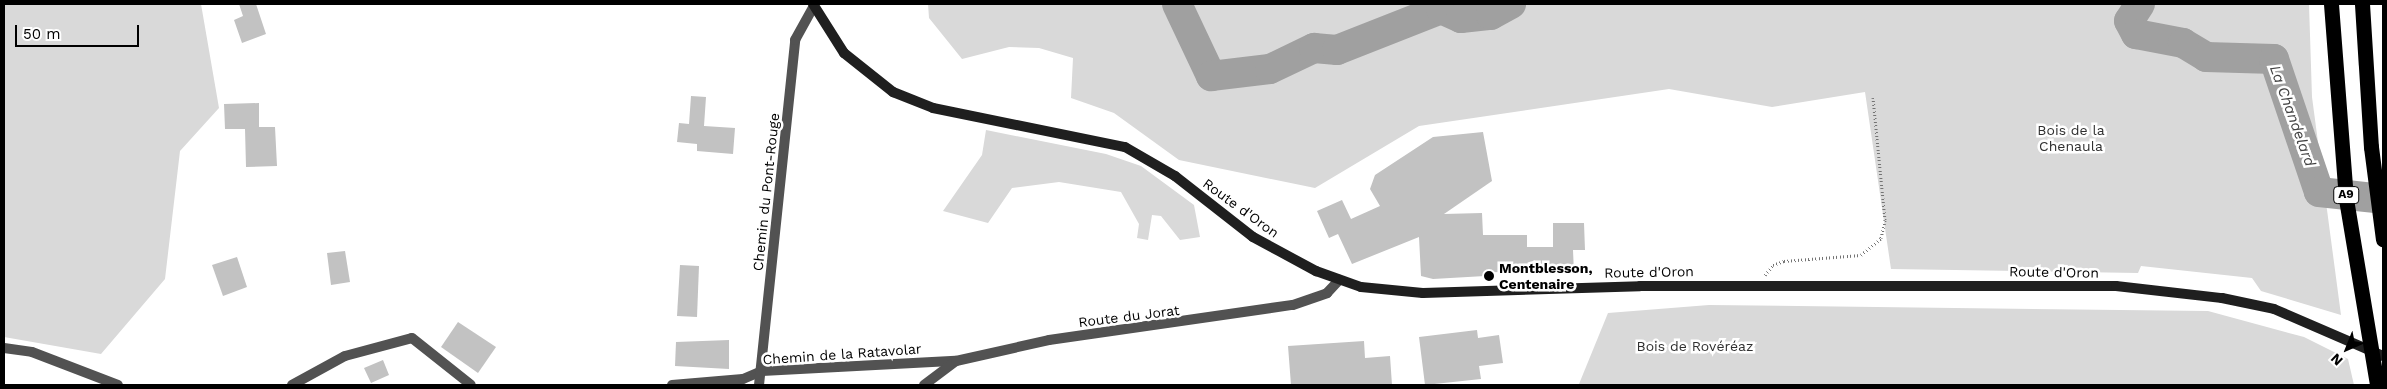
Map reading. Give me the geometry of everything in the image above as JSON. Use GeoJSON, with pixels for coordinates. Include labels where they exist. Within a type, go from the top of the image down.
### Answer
{"type":"FeatureCollection","features":[{"type":"Feature","properties":{"kind":"highway","name":"A9"},"geometry":{"type":"LineString","coordinates":[[2331,4],[2346,199],[2377,384]]}},
{"type":"Feature","properties":{"kind":"highway","name":"A9"},"geometry":{"type":"LineString","coordinates":[[2362,4],[2371,147],[2383,239]]}},
{"type":"Feature","properties":{"kind":"main road","name":"Route d'Oron"},"geometry":{"type":"LineString","coordinates":[[813,5],[844,53],[894,92],[941,110],[1125,147],[1175,176],[1254,237],[1339,280],[1388,291],[1423,293],[1764,286],[2145,289],[2274,309],[2383,356]]}},
{"type":"Feature","properties":{"kind":"street","name":"Chemin du Pont-Rouge"},"geometry":{"type":"LineString","coordinates":[[759,385],[762,371],[795,40],[813,5]]}},
{"type":"Feature","properties":{"kind":"street","name":"Route du Jorat"},"geometry":{"type":"LineString","coordinates":[[924,385],[956,361],[1048,340],[1293,305],[1327,293],[1339,280]]}},
{"type":"Feature","properties":{"kind":"street"},"geometry":{"type":"LineString","coordinates":[[292,385],[345,356],[412,338],[471,385]]}},
{"type":"Feature","properties":{"kind":"street"},"geometry":{"type":"LineString","coordinates":[[4,348],[32,352],[118,385]]}},
{"type":"Feature","properties":{"kind":"street","name":"Chemin de la Ratavolar"},"geometry":{"type":"LineString","coordinates":[[672,385],[743,379],[762,371],[956,361]]}},
{"type":"Feature","properties":{"kind":"path"},"geometry":{"type":"LineString","coordinates":[[1764,286],[1772,265],[1862,255],[1881,238],[1885,220],[1873,98]]}},
{"type":"Feature","properties":{"kind":"green space"},"geometry":{"type":"Polygon","coordinates":[[[4,4],[201,4],[219,108],[180,151],[165,279],[101,354],[4,337],[4,4]]]}},
{"type":"Feature","properties":{"kind":"green space","name":"Bois de la Chenaula"},"geometry":{"type":"Polygon","coordinates":[[[928,4],[2309,4],[2312,97],[2341,315],[2261,291],[2252,278],[2141,266],[2138,273],[1891,269],[1865,92],[1772,107],[1669,89],[1419,126],[1315,188],[1179,160],[1114,113],[1071,98],[1073,58],[1039,48],[1009,47],[962,59],[929,18],[928,4]]]}},
{"type":"Feature","properties":{"kind":"green space"},"geometry":{"type":"Polygon","coordinates":[[[986,130],[1106,154],[1141,166],[1194,205],[1200,237],[1180,240],[1161,216],[1152,215],[1148,240],[1137,238],[1139,224],[1121,192],[1059,182],[1012,188],[988,223],[943,211],[982,155],[986,130]]]}},
{"type":"Feature","properties":{"kind":"green space","name":"Bois de Rovéréaz"},"geometry":{"type":"Polygon","coordinates":[[[1709,305],[2208,311],[2304,337],[2348,359],[2354,385],[1579,384],[1608,313],[1709,305]]]}},
{"type":"Feature","properties":{"kind":"building"},"geometry":{"type":"Polygon","coordinates":[[[239,4],[256,4],[266,34],[242,43],[234,20],[243,16],[239,4]]]}},
{"type":"Feature","properties":{"kind":"building"},"geometry":{"type":"Polygon","coordinates":[[[691,96],[706,97],[704,126],[735,128],[733,154],[697,151],[697,144],[677,142],[679,123],[689,124],[691,96]]]}},
{"type":"Feature","properties":{"kind":"building"},"geometry":{"type":"Polygon","coordinates":[[[259,103],[259,127],[275,127],[277,166],[246,167],[245,129],[225,129],[224,104],[259,103]]]}},
{"type":"Feature","properties":{"kind":"building"},"geometry":{"type":"Polygon","coordinates":[[[1483,132],[1492,181],[1444,214],[1482,213],[1483,235],[1527,235],[1527,247],[1553,247],[1553,223],[1584,223],[1585,250],[1573,250],[1574,273],[1485,272],[1485,276],[1433,279],[1421,276],[1419,237],[1352,264],[1338,234],[1329,238],[1317,211],[1342,200],[1351,219],[1380,206],[1370,189],[1375,175],[1433,137],[1483,132]]]}},
{"type":"Feature","properties":{"kind":"building"},"geometry":{"type":"Polygon","coordinates":[[[345,251],[350,282],[331,285],[327,253],[345,251]]]}},
{"type":"Feature","properties":{"kind":"building"},"geometry":{"type":"Polygon","coordinates":[[[237,257],[247,287],[223,296],[212,265],[237,257]]]}},
{"type":"Feature","properties":{"kind":"building"},"geometry":{"type":"Polygon","coordinates":[[[680,265],[699,266],[697,317],[677,316],[680,265]]]}},
{"type":"Feature","properties":{"kind":"building"},"geometry":{"type":"Polygon","coordinates":[[[458,322],[496,347],[478,373],[441,347],[458,322]]]}},
{"type":"Feature","properties":{"kind":"building"},"geometry":{"type":"Polygon","coordinates":[[[1477,330],[1478,338],[1499,335],[1503,363],[1479,366],[1481,379],[1425,385],[1419,337],[1477,330]]]}},
{"type":"Feature","properties":{"kind":"building"},"geometry":{"type":"Polygon","coordinates":[[[729,340],[729,369],[675,366],[676,342],[729,340]]]}},
{"type":"Feature","properties":{"kind":"building"},"geometry":{"type":"Polygon","coordinates":[[[1364,341],[1365,358],[1390,356],[1392,385],[1291,385],[1288,346],[1364,341]]]}},
{"type":"Feature","properties":{"kind":"building"},"geometry":{"type":"Polygon","coordinates":[[[383,360],[389,375],[371,383],[364,368],[383,360]]]}},
{"type":"Feature","properties":{"kind":"waterway","name":"La Chandelard"},"geometry":{"type":"LineString","coordinates":[[1177,4],[1211,76],[1270,69],[1314,48],[1337,50],[1441,9],[1461,18],[1491,15],[1511,4]]}},
{"type":"Feature","properties":{"kind":"waterway","name":"La Chandelard"},"geometry":{"type":"LineString","coordinates":[[2140,4],[2129,21],[2136,34],[2183,43],[2206,57],[2274,59],[2319,192],[2383,199]]}},
{"type":"Feature","properties":{"kind":"place","name":"Montblesson, Centenaire"},"geometry":{"type":"Point","coordinates":[1489,276]}}]}
